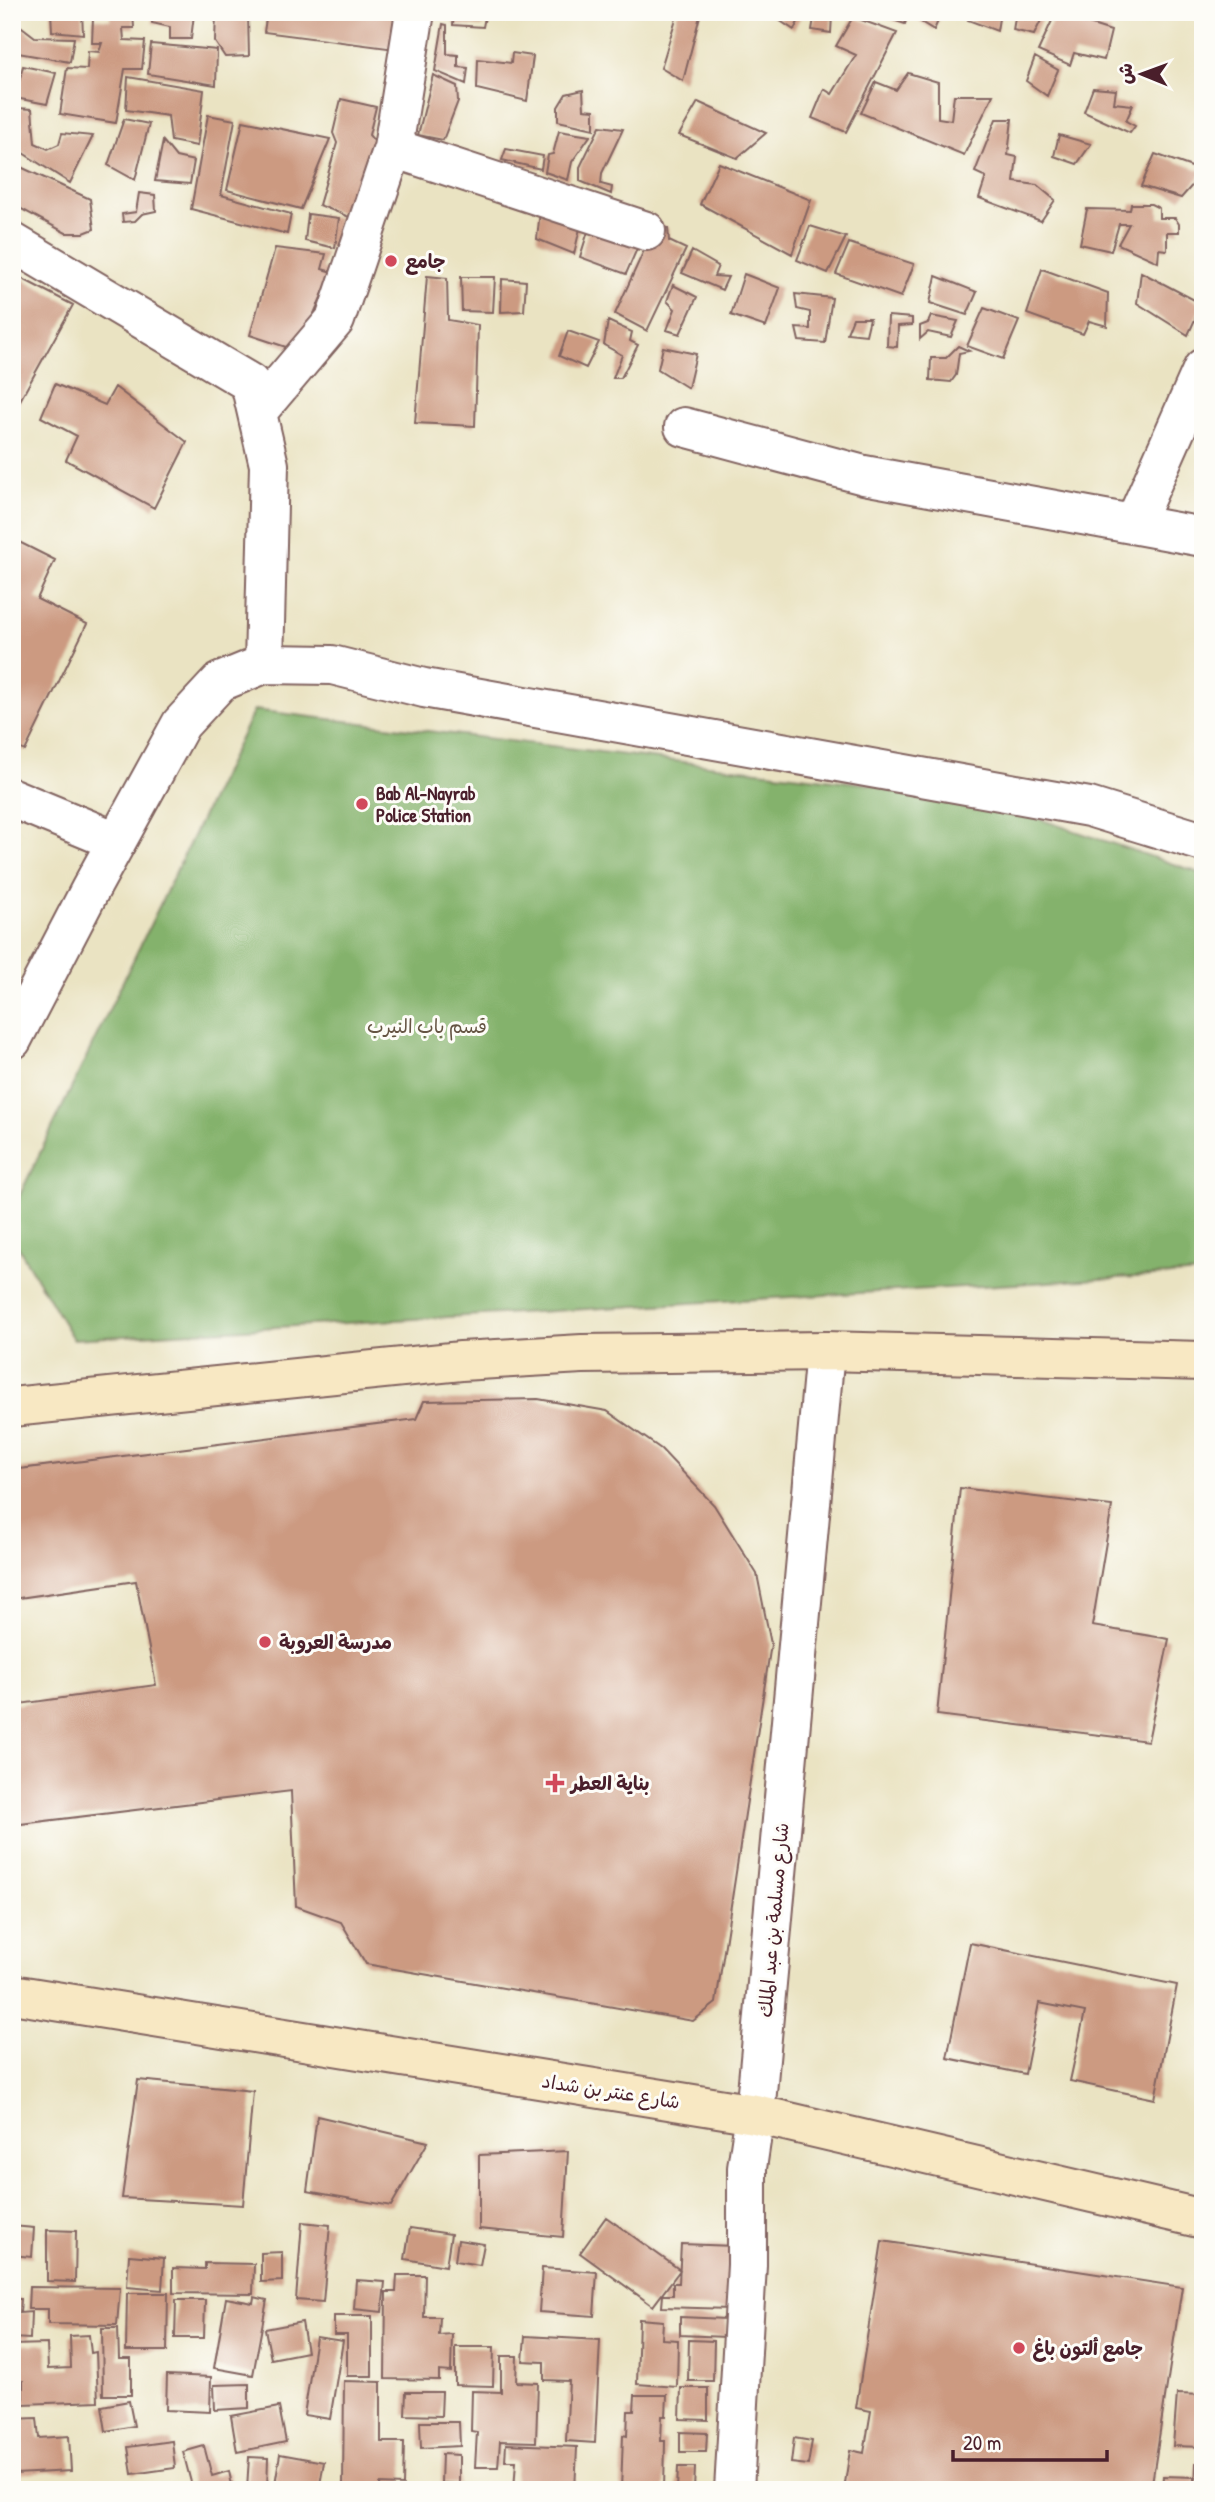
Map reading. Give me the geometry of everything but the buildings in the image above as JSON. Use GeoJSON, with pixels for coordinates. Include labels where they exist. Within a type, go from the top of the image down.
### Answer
{"type":"FeatureCollection","features":[{"type":"Feature","properties":{"kind":"main road"},"geometry":{"type":"LineString","coordinates":[[12,1407],[461,1361],[582,1354],[825,1351],[1203,1361]]}},
{"type":"Feature","properties":{"kind":"main road","name":"شارع عنتر بن شداد"},"geometry":{"type":"LineString","coordinates":[[12,1994],[755,2114],[1203,2219]]}},
{"type":"Feature","properties":{"kind":"street"},"geometry":{"type":"LineString","coordinates":[[258,411],[335,320],[393,148],[415,12]]}},
{"type":"Feature","properties":{"kind":"street"},"geometry":{"type":"LineString","coordinates":[[393,148],[646,231]]}},
{"type":"Feature","properties":{"kind":"street"},"geometry":{"type":"LineString","coordinates":[[12,242],[250,383],[269,465],[264,664]]}},
{"type":"Feature","properties":{"kind":"street"},"geometry":{"type":"LineString","coordinates":[[1134,524],[1203,368]]}},
{"type":"Feature","properties":{"kind":"street"},"geometry":{"type":"LineString","coordinates":[[684,427],[864,475],[1203,537]]}},
{"type":"Feature","properties":{"kind":"street"},"geometry":{"type":"LineString","coordinates":[[12,1040],[116,841],[181,724],[220,682],[264,664],[332,665],[425,688],[1089,807],[1203,842]]}},
{"type":"Feature","properties":{"kind":"street"},"geometry":{"type":"LineString","coordinates":[[12,798],[116,841]]}},
{"type":"Feature","properties":{"kind":"street","name":"شارع مسلمة بن عبد الملك"},"geometry":{"type":"LineString","coordinates":[[734,2490],[747,2278],[747,2168],[755,2114],[825,1351]]}},
{"type":"Feature","properties":{"kind":"green space","name":"قسم باب النيرب"},"geometry":{"type":"Polygon","coordinates":[[[254,710],[974,797],[1203,874],[1203,1273],[73,1339],[12,1237],[12,1211],[254,710]]]}},
{"type":"Feature","properties":{"kind":"place","name":"جامع"},"geometry":{"type":"Point","coordinates":[391,261]}},
{"type":"Feature","properties":{"kind":"place","name":"Bab Al-Nayrab Police Station"},"geometry":{"type":"Point","coordinates":[362,804]}},
{"type":"Feature","properties":{"kind":"place","name":"مدرسة العروبة"},"geometry":{"type":"Point","coordinates":[265,1642]}},
{"type":"Feature","properties":{"kind":"place","name":"بناية العطر"},"geometry":{"type":"Point","coordinates":[555,1783]}},
{"type":"Feature","properties":{"kind":"place","name":"جامع ألتون باغ"},"geometry":{"type":"Point","coordinates":[1019,2348]}}]}
